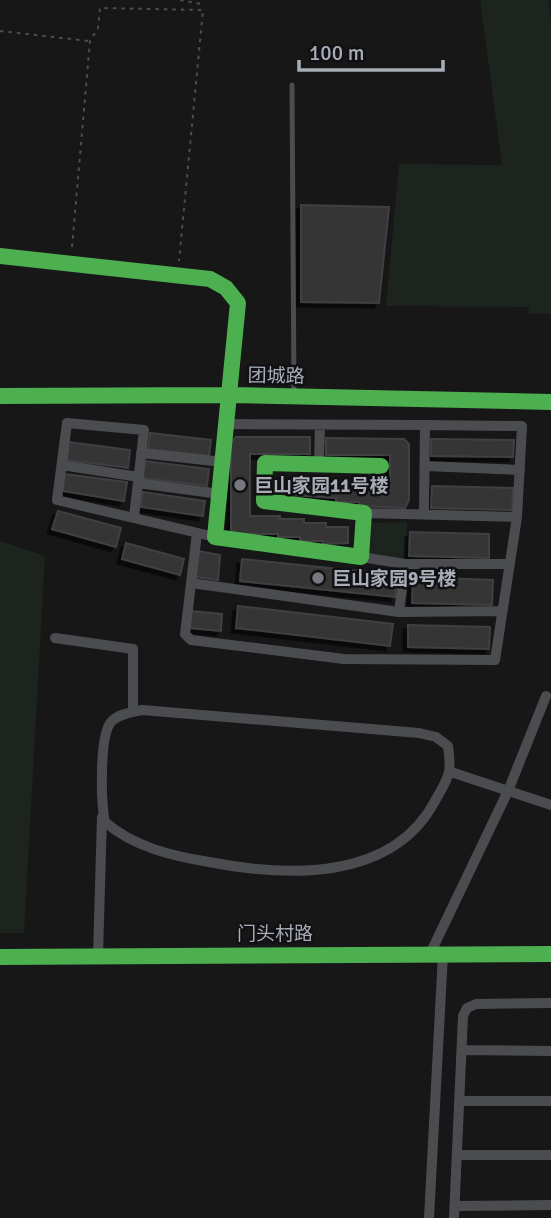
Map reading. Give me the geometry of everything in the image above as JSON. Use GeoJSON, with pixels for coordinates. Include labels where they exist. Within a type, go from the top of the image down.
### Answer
{"type":"FeatureCollection","features":[{"type":"Feature","properties":{"kind":"street"},"geometry":{"type":"LineString","coordinates":[[0,256],[210,279],[224,285],[238,303],[215,537]]}},
{"type":"Feature","properties":{"kind":"street","name":"团城路"},"geometry":{"type":"LineString","coordinates":[[0,396],[228,395],[551,402]]}},
{"type":"Feature","properties":{"kind":"street"},"geometry":{"type":"LineString","coordinates":[[134,517],[144,430],[67,423],[57,500],[215,537],[405,564],[509,564]]}},
{"type":"Feature","properties":{"kind":"street"},"geometry":{"type":"LineString","coordinates":[[197,533],[185,634],[191,640],[344,659],[495,660],[517,517],[522,426],[227,424]]}},
{"type":"Feature","properties":{"kind":"street"},"geometry":{"type":"LineString","coordinates":[[319,464],[320,425]]}},
{"type":"Feature","properties":{"kind":"street"},"geometry":{"type":"LineString","coordinates":[[424,514],[425,425]]}},
{"type":"Feature","properties":{"kind":"street"},"geometry":{"type":"LineString","coordinates":[[141,453],[223,462]]}},
{"type":"Feature","properties":{"kind":"street"},"geometry":{"type":"LineString","coordinates":[[381,466],[265,463],[264,501],[364,513],[517,517]]}},
{"type":"Feature","properties":{"kind":"street"},"geometry":{"type":"LineString","coordinates":[[62,465],[220,494]]}},
{"type":"Feature","properties":{"kind":"street"},"geometry":{"type":"LineString","coordinates":[[425,467],[520,470]]}},
{"type":"Feature","properties":{"kind":"street"},"geometry":{"type":"LineString","coordinates":[[360,557],[364,513]]}},
{"type":"Feature","properties":{"kind":"street"},"geometry":{"type":"LineString","coordinates":[[399,612],[405,564]]}},
{"type":"Feature","properties":{"kind":"street"},"geometry":{"type":"LineString","coordinates":[[191,583],[399,612],[502,611]]}},
{"type":"Feature","properties":{"kind":"street"},"geometry":{"type":"LineString","coordinates":[[55,638],[133,649],[133,712]]}},
{"type":"Feature","properties":{"kind":"street"},"geometry":{"type":"LineString","coordinates":[[429,1218],[436,954],[508,791],[546,696]]}},
{"type":"Feature","properties":{"kind":"street"},"geometry":{"type":"LineString","coordinates":[[99,955],[102,807],[105,735],[111,722],[142,710],[419,733],[436,737],[449,746],[451,772],[429,814],[413,832],[368,859],[331,869],[271,871],[220,864],[157,850],[115,831],[105,822],[102,807]]}},
{"type":"Feature","properties":{"kind":"street"},"geometry":{"type":"LineString","coordinates":[[451,772],[551,805]]}},
{"type":"Feature","properties":{"kind":"street","name":"门头村路"},"geometry":{"type":"LineString","coordinates":[[0,957],[551,954]]}},
{"type":"Feature","properties":{"kind":"street"},"geometry":{"type":"LineString","coordinates":[[454,1218],[463,1016],[467,1008],[476,1004],[551,1003]]}},
{"type":"Feature","properties":{"kind":"street"},"geometry":{"type":"LineString","coordinates":[[461,1050],[551,1051]]}},
{"type":"Feature","properties":{"kind":"street"},"geometry":{"type":"LineString","coordinates":[[459,1101],[551,1101]]}},
{"type":"Feature","properties":{"kind":"street"},"geometry":{"type":"LineString","coordinates":[[457,1155],[551,1155]]}},
{"type":"Feature","properties":{"kind":"street"},"geometry":{"type":"LineString","coordinates":[[455,1206],[551,1205]]}},
{"type":"Feature","properties":{"kind":"lane"},"geometry":{"type":"LineString","coordinates":[[292,85],[295,397]]}},
{"type":"Feature","properties":{"kind":"path"},"geometry":{"type":"LineString","coordinates":[[180,0],[201,4],[201,0]]}},
{"type":"Feature","properties":{"kind":"path"},"geometry":{"type":"LineString","coordinates":[[72,247],[90,41],[98,28],[100,8],[203,10],[178,275]]}},
{"type":"Feature","properties":{"kind":"path"},"geometry":{"type":"LineString","coordinates":[[0,31],[90,41]]}},
{"type":"Feature","properties":{"kind":"shaded area"},"geometry":{"type":"Polygon","coordinates":[[[480,0],[548,0],[551,21],[551,314],[528,314],[529,307],[386,306],[399,164],[502,165],[480,0]]]}},
{"type":"Feature","properties":{"kind":"shaded area"},"geometry":{"type":"Polygon","coordinates":[[[407,522],[407,561],[367,558],[371,523],[407,522]]]}},
{"type":"Feature","properties":{"kind":"shaded area"},"geometry":{"type":"Polygon","coordinates":[[[0,541],[45,556],[24,933],[0,933],[0,541]]]}},
{"type":"Feature","properties":{"kind":"building"},"geometry":{"type":"Polygon","coordinates":[[[301,205],[389,207],[379,303],[301,302],[301,205]]]}},
{"type":"Feature","properties":{"kind":"building"},"geometry":{"type":"Polygon","coordinates":[[[150,433],[211,440],[209,456],[148,449],[150,433]]]}},
{"type":"Feature","properties":{"kind":"building","name":"巨山家园11号楼"},"geometry":{"type":"Polygon","coordinates":[[[236,437],[310,437],[310,454],[250,454],[250,516],[280,516],[280,519],[304,519],[304,523],[326,523],[326,527],[348,527],[348,543],[323,544],[323,541],[300,541],[300,537],[239,534],[231,530],[231,442],[236,437]]]}},
{"type":"Feature","properties":{"kind":"building"},"geometry":{"type":"Polygon","coordinates":[[[326,438],[404,439],[409,444],[409,500],[405,508],[360,506],[359,502],[336,502],[336,498],[294,495],[294,478],[359,483],[359,487],[384,487],[384,491],[390,491],[390,455],[326,455],[326,438]]]}},
{"type":"Feature","properties":{"kind":"building"},"geometry":{"type":"Polygon","coordinates":[[[431,439],[514,440],[513,457],[431,456],[431,439]]]}},
{"type":"Feature","properties":{"kind":"building"},"geometry":{"type":"Polygon","coordinates":[[[69,442],[130,450],[128,468],[67,460],[69,442]]]}},
{"type":"Feature","properties":{"kind":"building"},"geometry":{"type":"Polygon","coordinates":[[[145,461],[209,469],[207,486],[143,478],[145,461]]]}},
{"type":"Feature","properties":{"kind":"building"},"geometry":{"type":"Polygon","coordinates":[[[65,474],[127,482],[124,501],[63,491],[65,474]]]}},
{"type":"Feature","properties":{"kind":"building"},"geometry":{"type":"Polygon","coordinates":[[[432,486],[513,488],[512,510],[431,508],[432,486]]]}},
{"type":"Feature","properties":{"kind":"building"},"geometry":{"type":"Polygon","coordinates":[[[143,492],[205,501],[203,516],[141,507],[143,492]]]}},
{"type":"Feature","properties":{"kind":"building"},"geometry":{"type":"Polygon","coordinates":[[[58,511],[121,528],[116,547],[52,529],[58,511]]]}},
{"type":"Feature","properties":{"kind":"building"},"geometry":{"type":"Polygon","coordinates":[[[410,532],[489,534],[489,558],[409,556],[410,532]]]}},
{"type":"Feature","properties":{"kind":"building"},"geometry":{"type":"Polygon","coordinates":[[[126,543],[184,559],[180,575],[122,559],[126,543]]]}},
{"type":"Feature","properties":{"kind":"building"},"geometry":{"type":"Polygon","coordinates":[[[198,551],[220,555],[218,580],[195,577],[198,551]]]}},
{"type":"Feature","properties":{"kind":"building","name":"巨山家园9号楼"},"geometry":{"type":"Polygon","coordinates":[[[242,559],[397,575],[395,597],[240,581],[242,559]]]}},
{"type":"Feature","properties":{"kind":"building"},"geometry":{"type":"Polygon","coordinates":[[[413,577],[493,580],[492,605],[412,603],[413,577]]]}},
{"type":"Feature","properties":{"kind":"building"},"geometry":{"type":"Polygon","coordinates":[[[238,606],[393,624],[390,646],[236,628],[238,606]]]}},
{"type":"Feature","properties":{"kind":"building"},"geometry":{"type":"Polygon","coordinates":[[[191,611],[222,614],[221,631],[190,628],[191,611]]]}},
{"type":"Feature","properties":{"kind":"building"},"geometry":{"type":"Polygon","coordinates":[[[408,625],[490,627],[489,649],[408,647],[408,625]]]}},
{"type":"Feature","properties":{"kind":"traffic: fast"},"geometry":{"type":"LineString","coordinates":[[0,256],[210,279],[226,288],[238,303],[215,537],[361,557],[364,513],[264,501],[265,463],[381,466]]}},
{"type":"Feature","properties":{"kind":"traffic: fast"},"geometry":{"type":"LineString","coordinates":[[0,396],[228,395],[551,402]]}},
{"type":"Feature","properties":{"kind":"traffic: fast"},"geometry":{"type":"LineString","coordinates":[[0,957],[551,954]]}},
{"type":"Feature","properties":{"kind":"place","name":"巨山家园11号楼"},"geometry":{"type":"Point","coordinates":[240,485]}},
{"type":"Feature","properties":{"kind":"place","name":"巨山家园9号楼"},"geometry":{"type":"Point","coordinates":[318,578]}}]}
